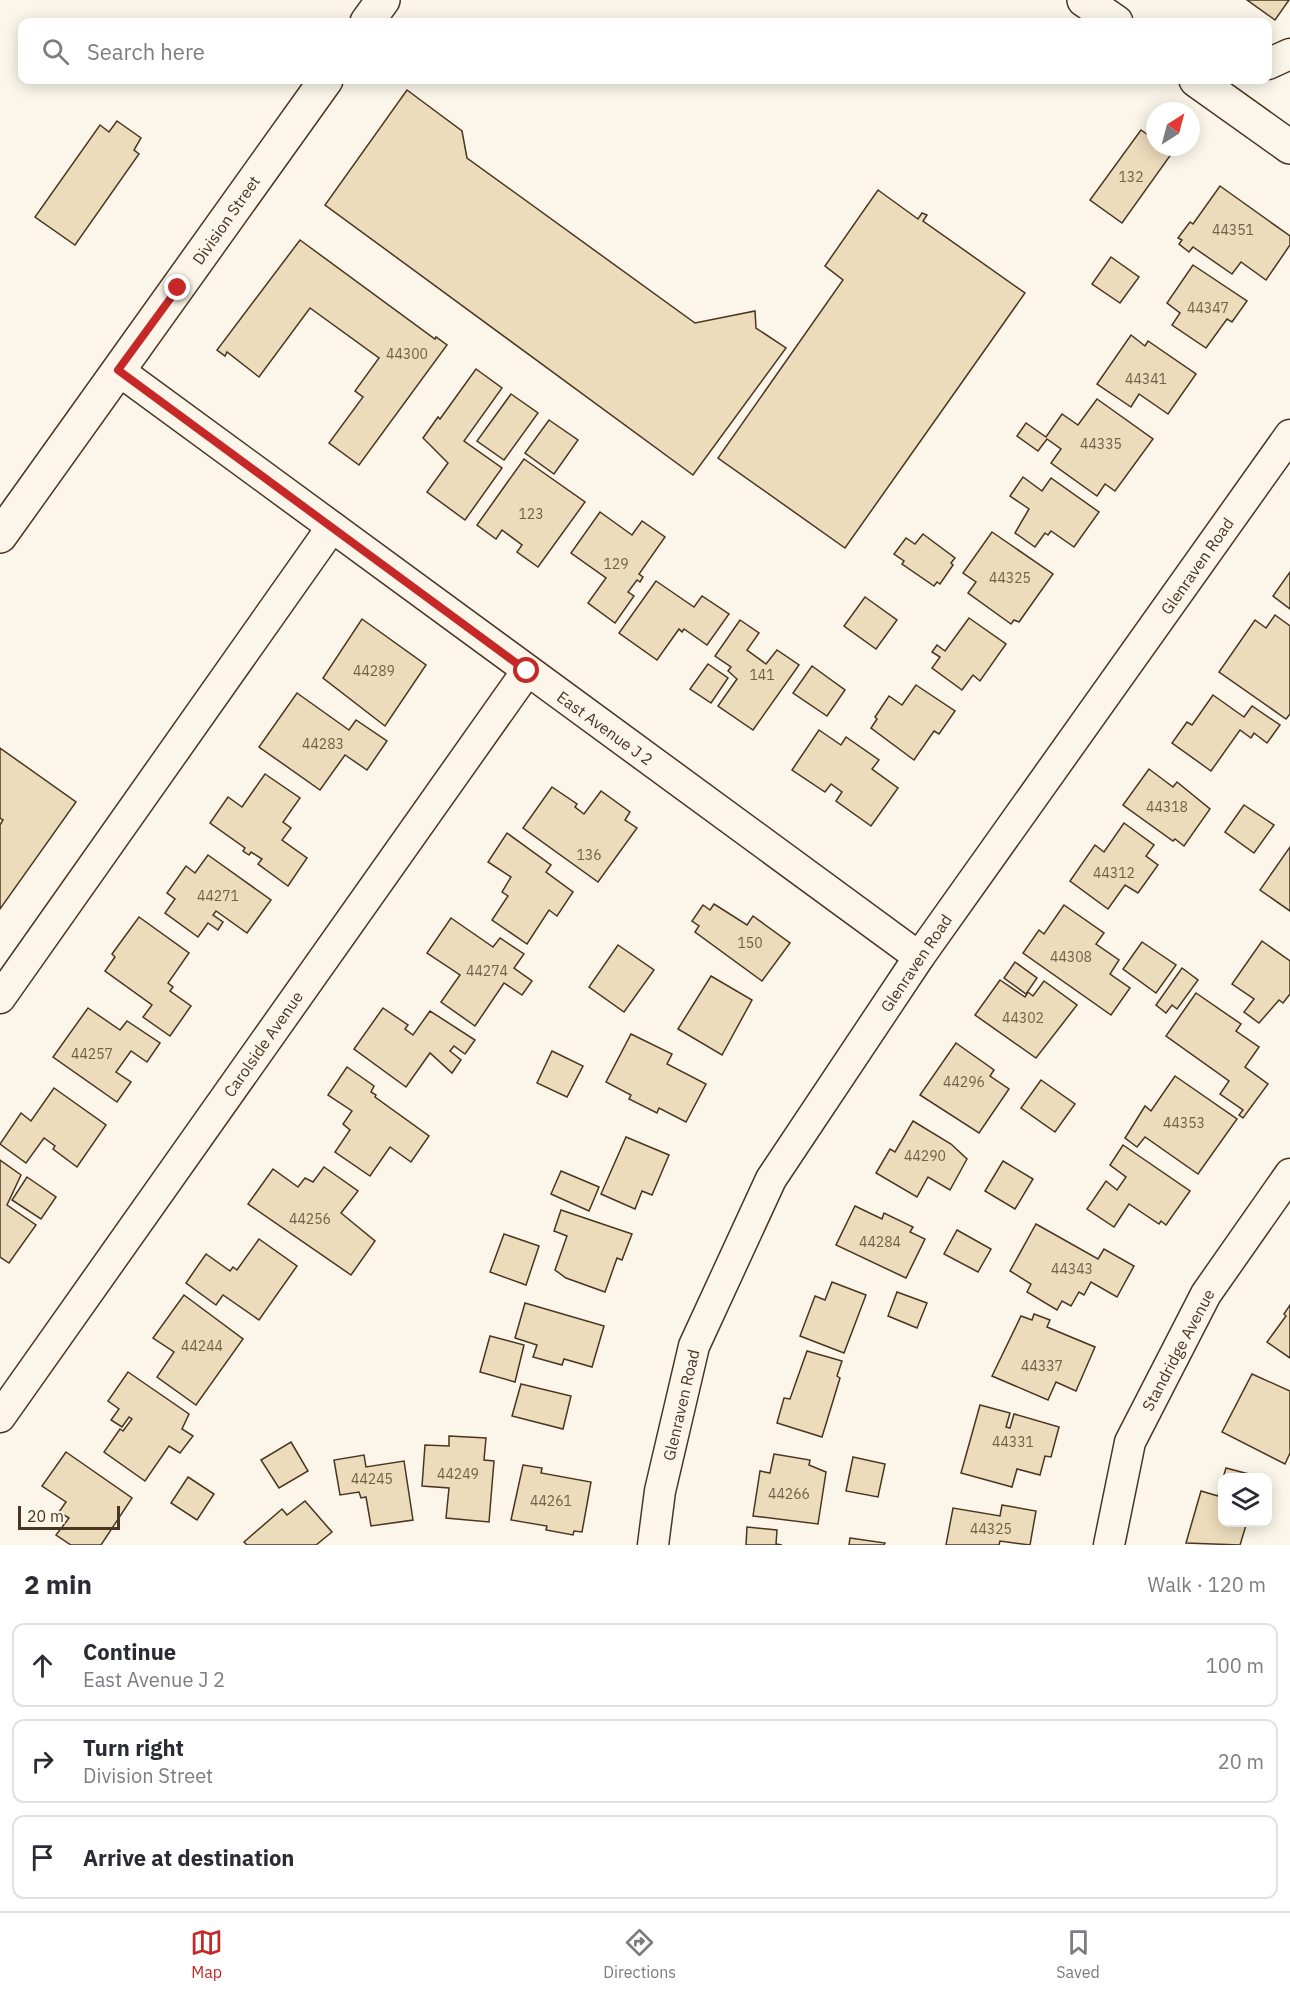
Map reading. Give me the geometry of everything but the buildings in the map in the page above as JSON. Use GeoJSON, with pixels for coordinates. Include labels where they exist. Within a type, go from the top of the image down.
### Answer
{"type":"FeatureCollection","features":[{"type":"Feature","properties":{"kind":"main road"},"geometry":{"type":"LineString","coordinates":[[370,18],[383,0]]}},
{"type":"Feature","properties":{"kind":"main road"},"geometry":{"type":"LineString","coordinates":[[1084,0],[1110,18]]}},
{"type":"Feature","properties":{"kind":"main road","name":"Division Street"},"geometry":{"type":"LineString","coordinates":[[0,536],[323,84]]}},
{"type":"Feature","properties":{"kind":"main road"},"geometry":{"type":"LineString","coordinates":[[1213,84],[1290,147]]}},
{"type":"Feature","properties":{"kind":"street"},"geometry":{"type":"LineString","coordinates":[[1272,62],[1290,54]]}},
{"type":"Feature","properties":{"kind":"street","name":"East Avenue J 2"},"geometry":{"type":"LineString","coordinates":[[118,370],[919,957]]}},
{"type":"Feature","properties":{"kind":"street","name":"Glenraven Road"},"geometry":{"type":"LineString","coordinates":[[653,1545],[660,1491],[694,1346],[771,1179],[919,957],[1290,435]]}},
{"type":"Feature","properties":{"kind":"street"},"geometry":{"type":"LineString","coordinates":[[0,998],[332,527]]}},
{"type":"Feature","properties":{"kind":"street","name":"Carolside Avenue"},"geometry":{"type":"LineString","coordinates":[[0,1417],[527,671]]}},
{"type":"Feature","properties":{"kind":"street","name":"Standridge Avenue"},"geometry":{"type":"LineString","coordinates":[[1110,1545],[1130,1442],[1206,1294],[1290,1174]]}},
{"type":"Feature","properties":{"kind":"route"},"geometry":{"type":"LineString","coordinates":[[178,288],[118,370],[527,671]]}}]}
